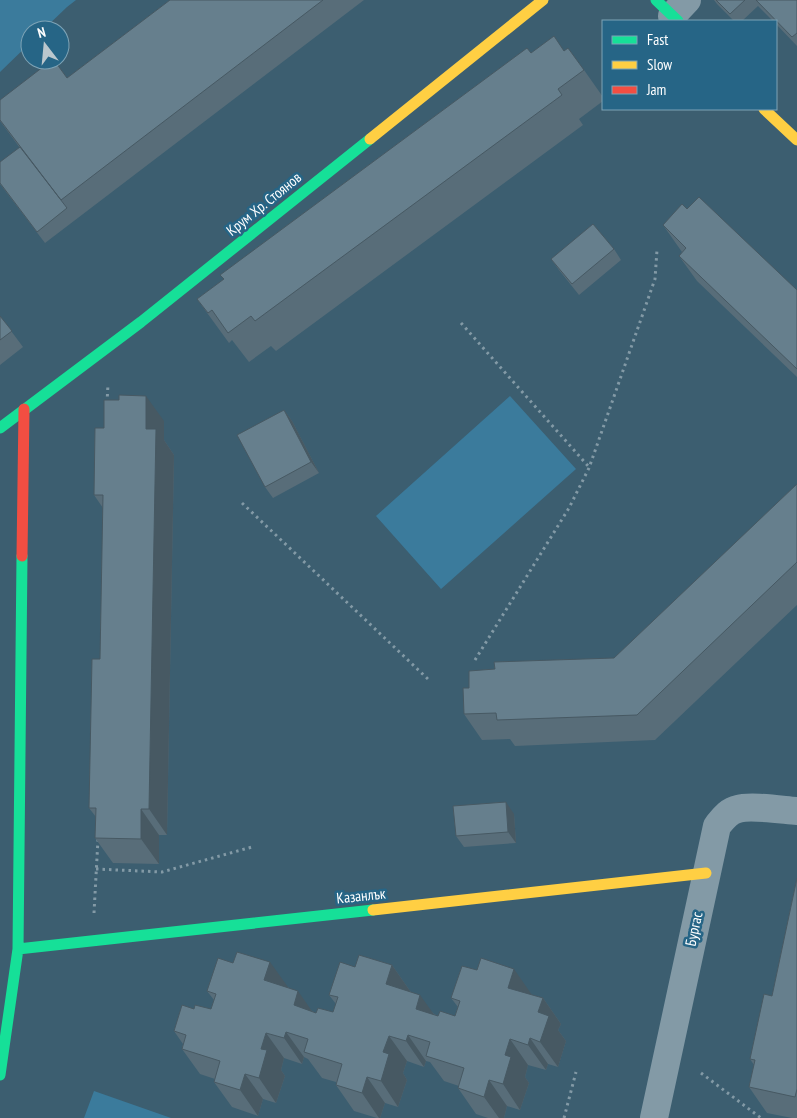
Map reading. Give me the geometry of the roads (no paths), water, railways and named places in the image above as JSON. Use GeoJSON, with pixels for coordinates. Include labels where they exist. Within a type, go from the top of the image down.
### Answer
{"type":"FeatureCollection","features":[{"type":"Feature","properties":{"kind":"street","name":"Крум Хр. Стоянов"},"geometry":{"type":"LineString","coordinates":[[0,428],[141,322],[543,0]]}},
{"type":"Feature","properties":{"kind":"street"},"geometry":{"type":"LineString","coordinates":[[765,110],[797,140]]}},
{"type":"Feature","properties":{"kind":"street"},"geometry":{"type":"LineString","coordinates":[[0,1075],[18,949],[24,409]]}},
{"type":"Feature","properties":{"kind":"street","name":"Бургас"},"geometry":{"type":"LineString","coordinates":[[654,1118],[717,826],[725,815],[738,809],[797,811]]}},
{"type":"Feature","properties":{"kind":"street","name":"Казанлък"},"geometry":{"type":"LineString","coordinates":[[18,949],[706,873]]}}]}
